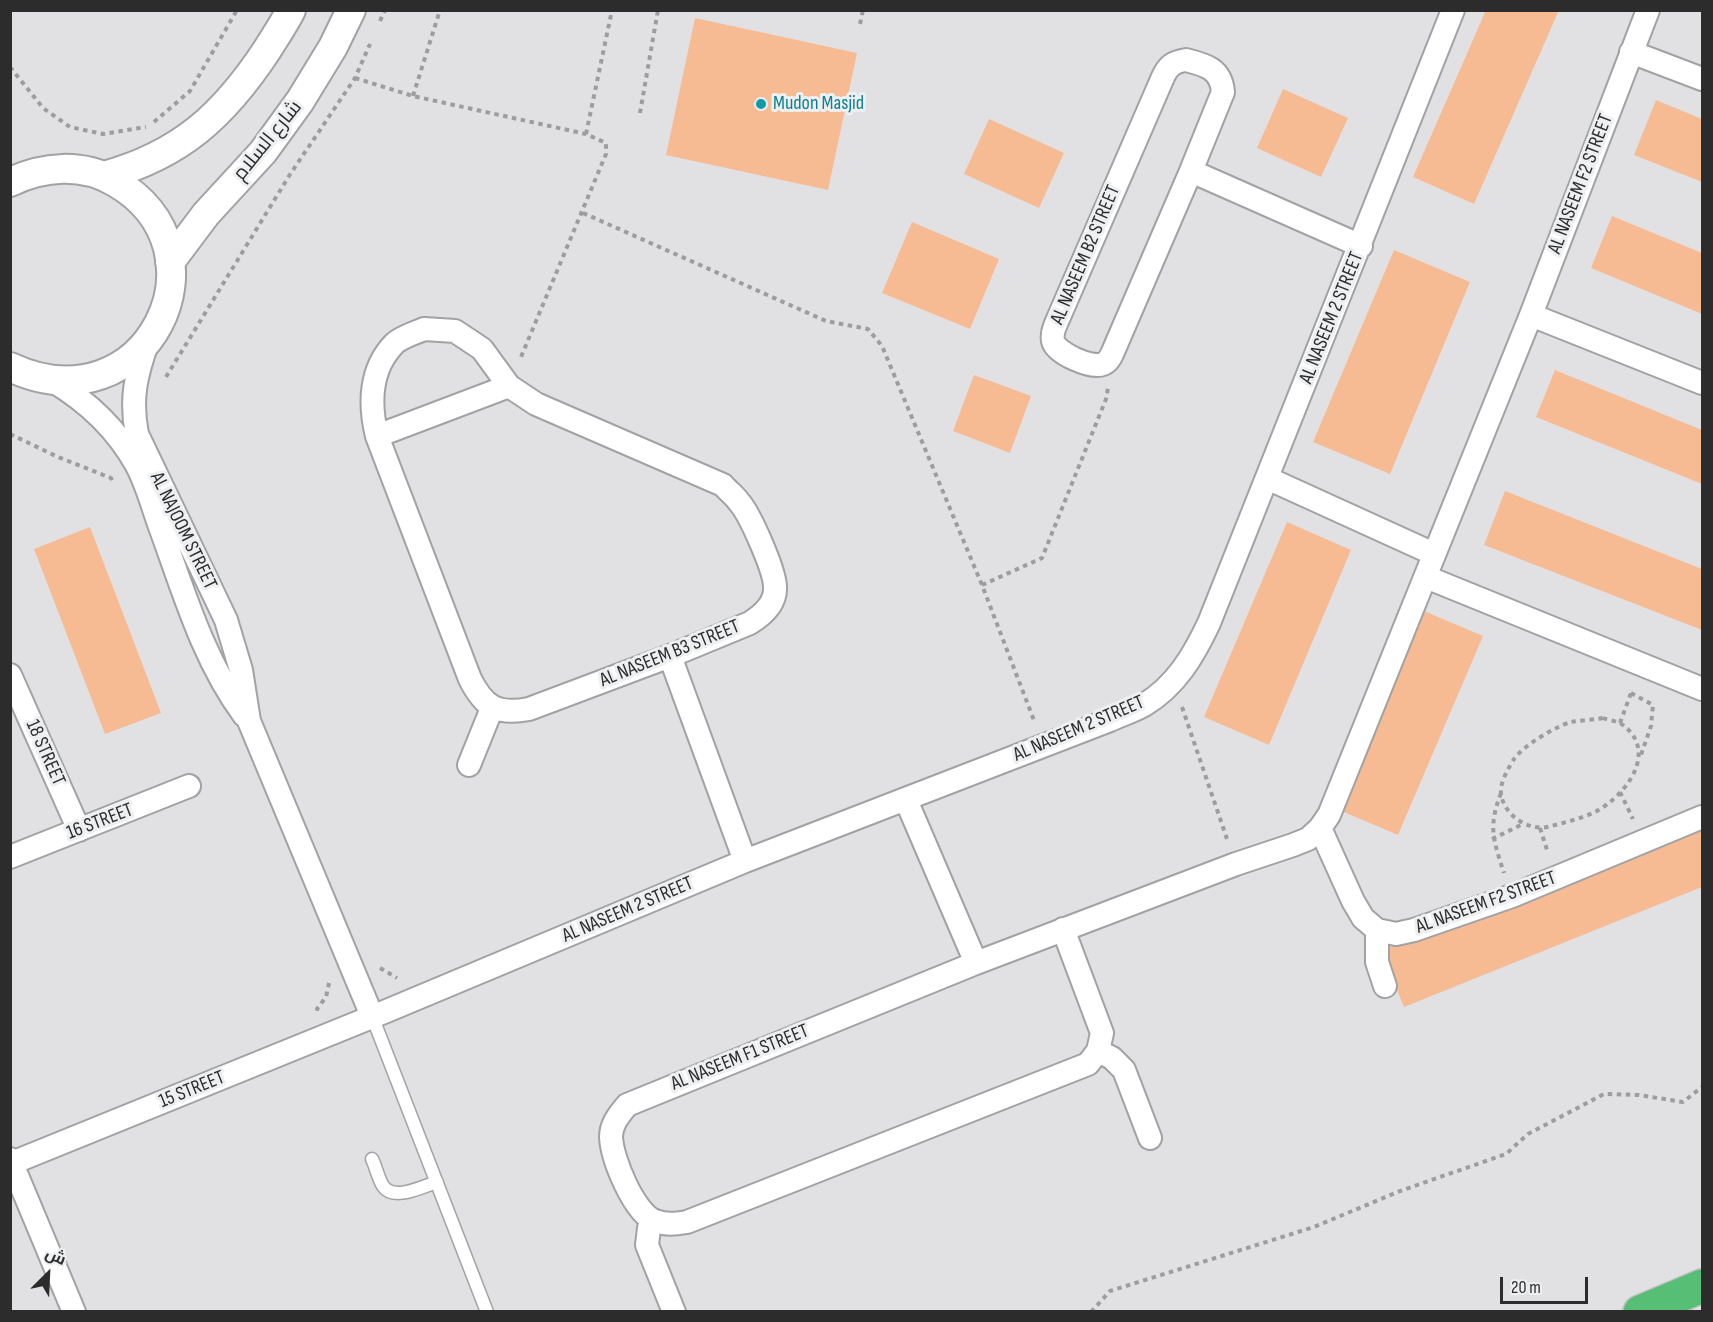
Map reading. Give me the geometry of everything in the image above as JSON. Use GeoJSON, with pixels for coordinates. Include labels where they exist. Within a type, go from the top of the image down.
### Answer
{"type":"FeatureCollection","features":[{"type":"Feature","properties":{"kind":"highway"},"geometry":{"type":"LineString","coordinates":[[1640,1311],[1702,1286]]}},
{"type":"Feature","properties":{"kind":"street"},"geometry":{"type":"LineString","coordinates":[[104,176],[131,169],[157,158],[181,144],[216,116],[254,69],[291,10]]}},
{"type":"Feature","properties":{"kind":"street","name":"شارع السلام"},"geometry":{"type":"LineString","coordinates":[[170,262],[206,214],[263,152],[282,127],[333,47],[351,10]]}},
{"type":"Feature","properties":{"kind":"street","name":"AL NASEEM 2 STREET"},"geometry":{"type":"LineString","coordinates":[[372,1016],[745,861],[906,800],[1144,704],[1173,681],[1195,654],[1209,623],[1361,246],[1453,10]]}},
{"type":"Feature","properties":{"kind":"street","name":"AL NASEEM F2 STREET"},"geometry":{"type":"LineString","coordinates":[[1236,864],[1308,839],[1329,815],[1531,315],[1648,10]]}},
{"type":"Feature","properties":{"kind":"street"},"geometry":{"type":"LineString","coordinates":[[1631,52],[1702,79]]}},
{"type":"Feature","properties":{"kind":"street","name":"AL NASEEM B2 STREET"},"geometry":{"type":"LineString","coordinates":[[1186,60],[1216,72],[1222,81],[1223,92],[1191,171],[1108,360],[1102,365],[1094,366],[1058,349],[1053,342],[1052,334],[1163,77],[1167,68],[1175,62],[1186,60]]}},
{"type":"Feature","properties":{"kind":"street"},"geometry":{"type":"LineString","coordinates":[[10,182],[34,172],[57,168],[81,169],[104,176],[129,190],[149,210],[163,234],[170,262],[170,290],[163,317],[148,341],[129,360],[106,373],[80,381],[53,381],[30,376],[10,367]]}},
{"type":"Feature","properties":{"kind":"street"},"geometry":{"type":"LineString","coordinates":[[1191,171],[1361,246]]}},
{"type":"Feature","properties":{"kind":"street"},"geometry":{"type":"LineString","coordinates":[[1531,315],[1702,383]]}},
{"type":"Feature","properties":{"kind":"street","name":"AL NASEEM B3 STREET"},"geometry":{"type":"LineString","coordinates":[[424,329],[455,331],[482,349],[508,386],[536,404],[723,485],[741,503],[772,573],[776,589],[772,604],[761,616],[750,622],[670,656],[529,709],[510,712],[492,708],[478,696],[470,678],[377,436],[372,416],[372,395],[377,368],[395,342],[424,329]]}},
{"type":"Feature","properties":{"kind":"street","name":"AL NAJOOM STREET"},"geometry":{"type":"LineString","coordinates":[[148,341],[141,360],[133,400],[137,434],[226,620],[238,662],[249,721]]}},
{"type":"Feature","properties":{"kind":"street","name":"AL NAJOOM STREET"},"geometry":{"type":"LineString","coordinates":[[53,381],[72,393],[105,421],[137,466],[207,652],[219,676],[249,721],[372,1016]]}},
{"type":"Feature","properties":{"kind":"street"},"geometry":{"type":"LineString","coordinates":[[377,436],[508,386]]}},
{"type":"Feature","properties":{"kind":"street"},"geometry":{"type":"LineString","coordinates":[[1267,478],[1434,554]]}},
{"type":"Feature","properties":{"kind":"street"},"geometry":{"type":"LineString","coordinates":[[1426,577],[1702,689]]}},
{"type":"Feature","properties":{"kind":"street"},"geometry":{"type":"LineString","coordinates":[[193,616],[219,606]]}},
{"type":"Feature","properties":{"kind":"street"},"geometry":{"type":"LineString","coordinates":[[670,656],[745,861]]}},
{"type":"Feature","properties":{"kind":"street","name":"18 STREET"},"geometry":{"type":"LineString","coordinates":[[10,675],[79,830]]}},
{"type":"Feature","properties":{"kind":"street"},"geometry":{"type":"LineString","coordinates":[[469,765],[492,708]]}},
{"type":"Feature","properties":{"kind":"street","name":"16 STREET"},"geometry":{"type":"LineString","coordinates":[[10,857],[189,786]]}},
{"type":"Feature","properties":{"kind":"street"},"geometry":{"type":"LineString","coordinates":[[906,800],[976,963]]}},
{"type":"Feature","properties":{"kind":"street","name":"AL NASEEM F2 STREET"},"geometry":{"type":"LineString","coordinates":[[1377,930],[1396,934],[1414,930],[1512,896],[1702,818]]}},
{"type":"Feature","properties":{"kind":"street"},"geometry":{"type":"LineString","coordinates":[[1320,828],[1353,901],[1363,918],[1377,930],[1377,962],[1385,986]]}},
{"type":"Feature","properties":{"kind":"street","name":"AL NASEEM F1 STREET"},"geometry":{"type":"LineString","coordinates":[[653,1220],[638,1209],[614,1153],[611,1136],[615,1119],[627,1105],[976,963],[1236,864]]}},
{"type":"Feature","properties":{"kind":"street"},"geometry":{"type":"LineString","coordinates":[[674,1311],[647,1245],[649,1228],[653,1220],[669,1225],[687,1222],[1088,1064],[1098,1051],[1102,1033],[1064,929]]}},
{"type":"Feature","properties":{"kind":"street","name":"15 STREET"},"geometry":{"type":"LineString","coordinates":[[11,1161],[372,1016]]}},
{"type":"Feature","properties":{"kind":"street"},"geometry":{"type":"LineString","coordinates":[[1098,1051],[1112,1058],[1124,1070],[1150,1138]]}},
{"type":"Feature","properties":{"kind":"street"},"geometry":{"type":"LineString","coordinates":[[11,1161],[74,1311]]}},
{"type":"Feature","properties":{"kind":"lane"},"geometry":{"type":"LineString","coordinates":[[372,1016],[487,1311]]}},
{"type":"Feature","properties":{"kind":"lane"},"geometry":{"type":"LineString","coordinates":[[372,1159],[384,1188],[390,1191],[403,1192],[437,1182]]}},
{"type":"Feature","properties":{"kind":"path"},"geometry":{"type":"LineString","coordinates":[[10,67],[43,108],[70,127],[103,134],[149,126],[190,91],[237,10]]}},
{"type":"Feature","properties":{"kind":"path"},"geometry":{"type":"LineString","coordinates":[[376,30],[384,10]]}},
{"type":"Feature","properties":{"kind":"path"},"geometry":{"type":"LineString","coordinates":[[413,96],[440,10]]}},
{"type":"Feature","properties":{"kind":"path"},"geometry":{"type":"LineString","coordinates":[[586,134],[612,10]]}},
{"type":"Feature","properties":{"kind":"path"},"geometry":{"type":"LineString","coordinates":[[640,113],[658,10]]}},
{"type":"Feature","properties":{"kind":"path"},"geometry":{"type":"LineString","coordinates":[[860,24],[863,10]]}},
{"type":"Feature","properties":{"kind":"path"},"geometry":{"type":"LineString","coordinates":[[163,382],[289,176],[355,78],[372,40]]}},
{"type":"Feature","properties":{"kind":"path"},"geometry":{"type":"LineString","coordinates":[[355,78],[413,96],[586,134],[606,143],[606,154],[583,213],[508,386]]}},
{"type":"Feature","properties":{"kind":"path"},"geometry":{"type":"LineString","coordinates":[[583,213],[826,321],[868,329],[882,346],[982,585],[1043,746]]}},
{"type":"Feature","properties":{"kind":"path"},"geometry":{"type":"LineString","coordinates":[[982,585],[1042,558],[1106,399],[1110,376],[1108,360]]}},
{"type":"Feature","properties":{"kind":"path"},"geometry":{"type":"LineString","coordinates":[[1173,681],[1236,864]]}},
{"type":"Feature","properties":{"kind":"path"},"geometry":{"type":"LineString","coordinates":[[1501,793],[1510,813],[1523,824],[1540,828],[1566,823],[1596,811],[1620,792],[1636,771],[1651,726],[1653,705],[1630,693],[1620,723]]}},
{"type":"Feature","properties":{"kind":"path"},"geometry":{"type":"LineString","coordinates":[[1512,896],[1492,838],[1493,813],[1504,778],[1515,757],[1541,737],[1571,723],[1603,718],[1620,723],[1634,737],[1640,756]]}},
{"type":"Feature","properties":{"kind":"path"},"geometry":{"type":"LineString","coordinates":[[1492,838],[1523,824]]}},
{"type":"Feature","properties":{"kind":"path"},"geometry":{"type":"LineString","coordinates":[[374,962],[398,979]]}},
{"type":"Feature","properties":{"kind":"path"},"geometry":{"type":"LineString","coordinates":[[1091,1311],[1110,1291],[1314,1227],[1400,1191],[1506,1154],[1528,1134],[1604,1094],[1639,1095],[1683,1102],[1702,1087]]}},
{"type":"Feature","properties":{"kind":"building"},"geometry":{"type":"Polygon","coordinates":[[[1486,10],[1559,10],[1474,204],[1413,177],[1486,10]]]}},
{"type":"Feature","properties":{"kind":"building","name":"Mudon Masjid"},"geometry":{"type":"Polygon","coordinates":[[[695,18],[857,53],[828,190],[666,155],[695,18]]]}},
{"type":"Feature","properties":{"kind":"building"},"geometry":{"type":"Polygon","coordinates":[[[1283,89],[1348,118],[1321,177],[1257,148],[1283,89]]]}},
{"type":"Feature","properties":{"kind":"building"},"geometry":{"type":"Polygon","coordinates":[[[1656,100],[1702,119],[1702,182],[1634,155],[1656,100]]]}},
{"type":"Feature","properties":{"kind":"building"},"geometry":{"type":"Polygon","coordinates":[[[989,119],[1064,153],[1039,208],[964,174],[989,119]]]}},
{"type":"Feature","properties":{"kind":"building"},"geometry":{"type":"Polygon","coordinates":[[[1612,216],[1702,253],[1702,314],[1591,268],[1612,216]]]}},
{"type":"Feature","properties":{"kind":"building"},"geometry":{"type":"Polygon","coordinates":[[[912,222],[999,259],[970,329],[882,293],[912,222]]]}},
{"type":"Feature","properties":{"kind":"building"},"geometry":{"type":"Polygon","coordinates":[[[1394,250],[1470,282],[1390,474],[1313,442],[1394,250]]]}},
{"type":"Feature","properties":{"kind":"building"},"geometry":{"type":"Polygon","coordinates":[[[1555,370],[1702,430],[1702,484],[1536,417],[1555,370]]]}},
{"type":"Feature","properties":{"kind":"building"},"geometry":{"type":"Polygon","coordinates":[[[974,375],[1031,396],[1010,453],[953,431],[974,375]]]}},
{"type":"Feature","properties":{"kind":"building"},"geometry":{"type":"Polygon","coordinates":[[[1505,491],[1702,569],[1702,630],[1484,545],[1505,491]]]}},
{"type":"Feature","properties":{"kind":"building"},"geometry":{"type":"Polygon","coordinates":[[[1287,522],[1351,550],[1269,745],[1204,717],[1287,522]]]}},
{"type":"Feature","properties":{"kind":"building"},"geometry":{"type":"Polygon","coordinates":[[[90,527],[161,713],[105,734],[34,549],[90,527]]]}},
{"type":"Feature","properties":{"kind":"building"},"geometry":{"type":"Polygon","coordinates":[[[1424,611],[1483,636],[1398,835],[1339,810],[1424,611]]]}},
{"type":"Feature","properties":{"kind":"building"},"geometry":{"type":"Polygon","coordinates":[[[1702,822],[1702,887],[1404,1007],[1381,951],[1702,822]]]}},
{"type":"Feature","properties":{"kind":"place","name":"Mudon Masjid"},"geometry":{"type":"Point","coordinates":[761,104]}}]}
